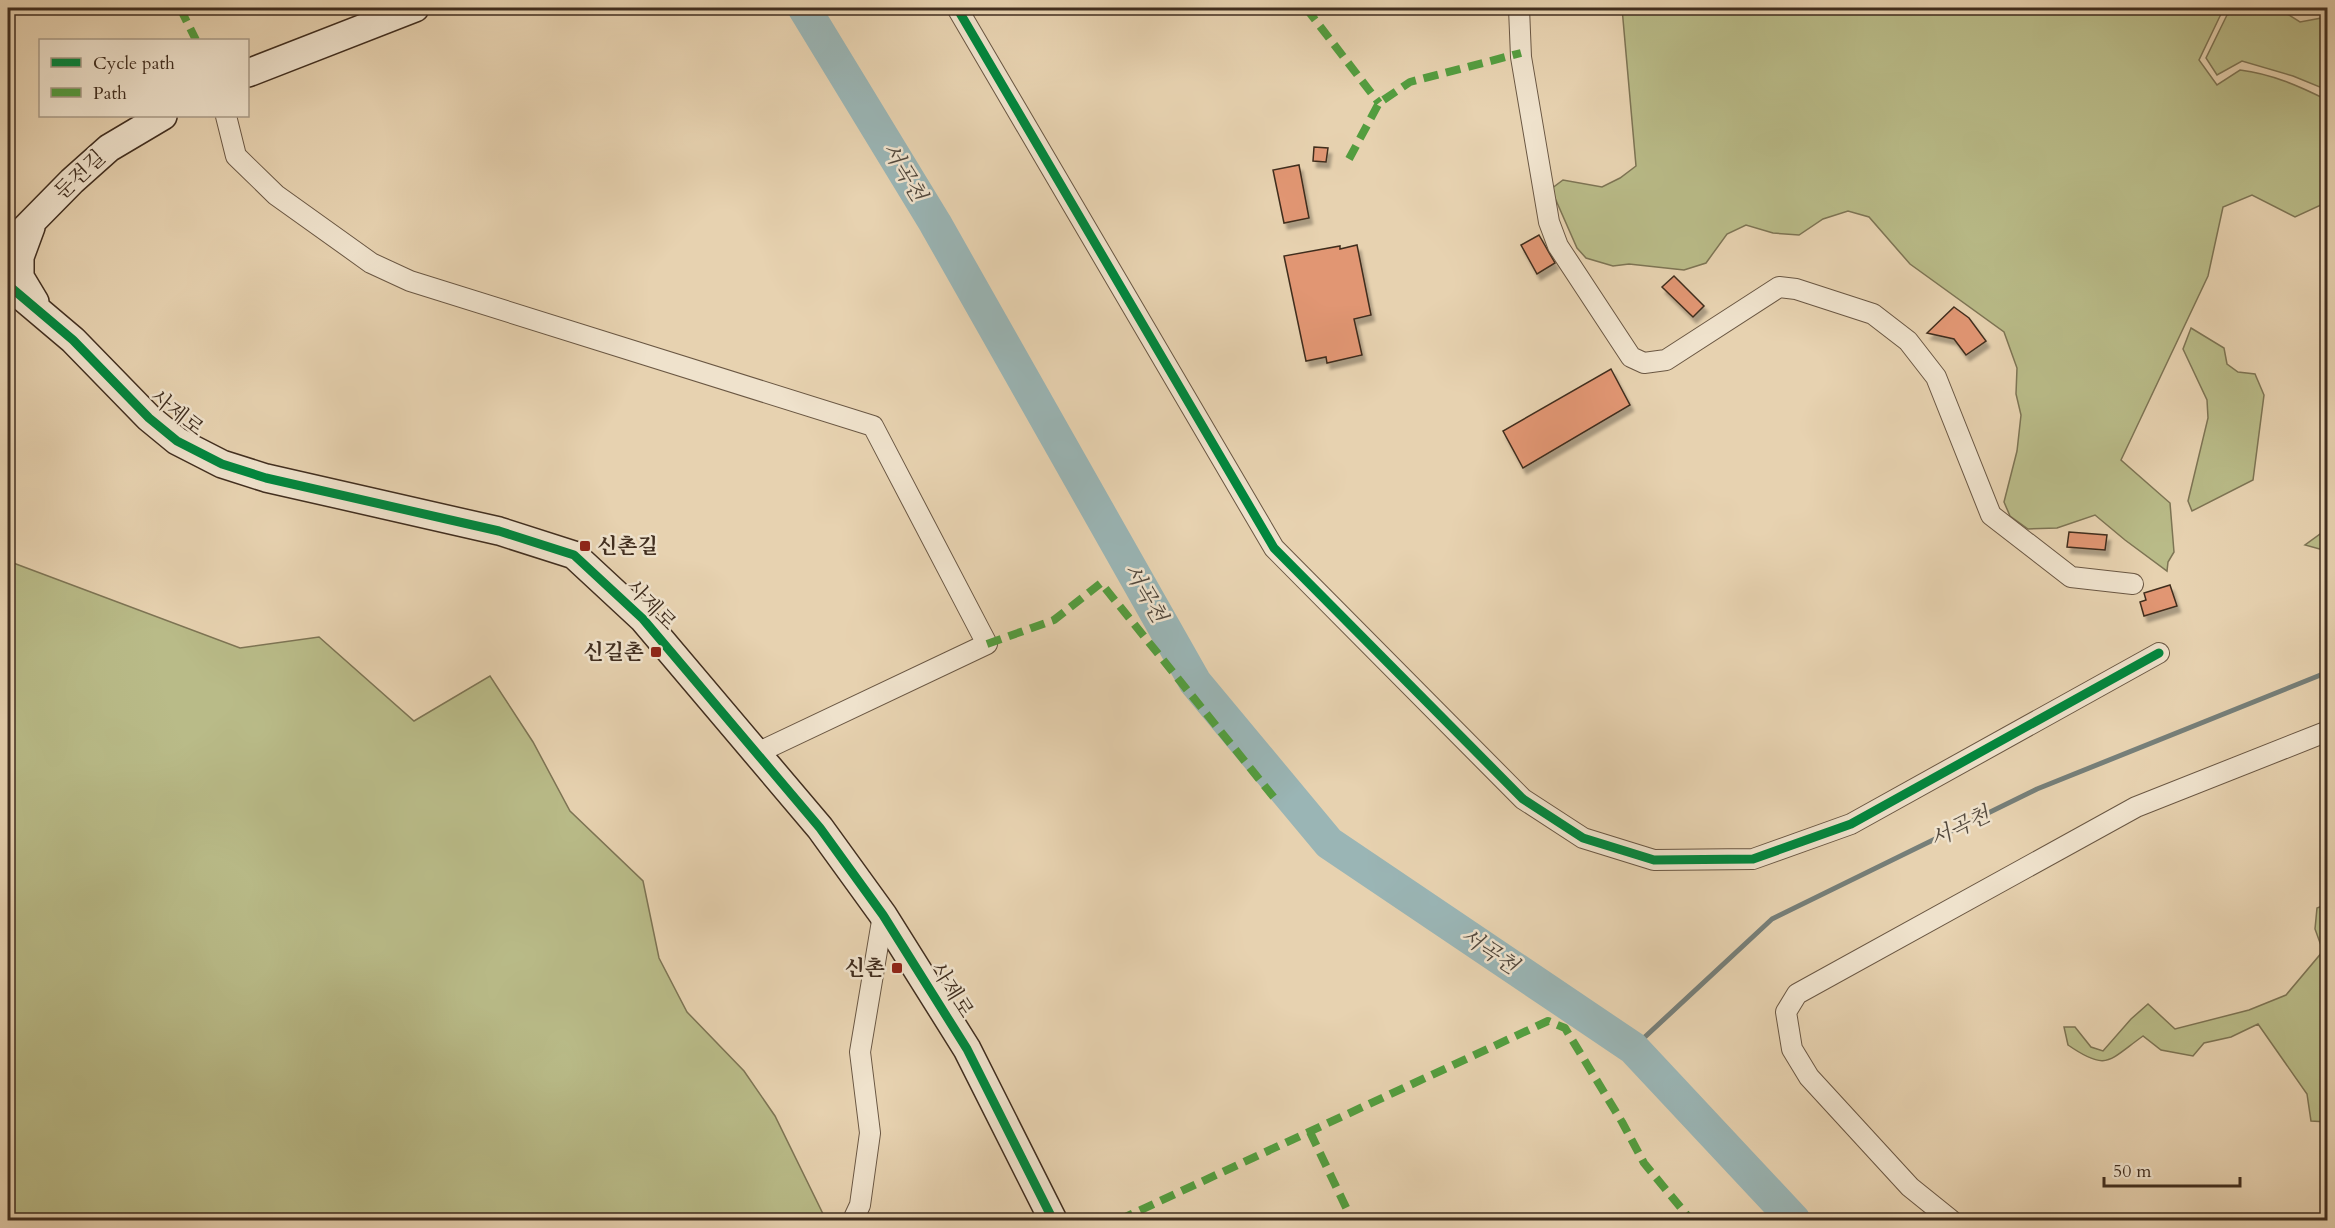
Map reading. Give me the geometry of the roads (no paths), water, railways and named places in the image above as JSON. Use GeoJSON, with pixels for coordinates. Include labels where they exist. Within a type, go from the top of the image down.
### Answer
{"type":"FeatureCollection","features":[{"type":"Feature","properties":{"kind":"street"},"geometry":{"type":"LineString","coordinates":[[249,73],[415,8]]}},
{"type":"Feature","properties":{"kind":"street"},"geometry":{"type":"LineString","coordinates":[[957,8],[1274,548],[1523,799],[1583,837],[1654,860],[1754,859],[1851,824],[2159,653]]}},
{"type":"Feature","properties":{"kind":"street"},"geometry":{"type":"LineString","coordinates":[[1519,8],[1521,57],[1549,222],[1558,246],[1631,357],[1644,363],[1666,360],[1779,287],[1796,289],[1873,314],[1908,341],[1936,377],[1991,515],[2071,577],[2133,584]]}},
{"type":"Feature","properties":{"kind":"street","name":"둔전길"},"geometry":{"type":"LineString","coordinates":[[8,246],[109,148],[161,117]]}},
{"type":"Feature","properties":{"kind":"street"},"geometry":{"type":"LineString","coordinates":[[226,117],[237,156],[276,195],[371,263],[410,281],[873,426],[987,644],[757,753]]}},
{"type":"Feature","properties":{"kind":"street"},"geometry":{"type":"LineString","coordinates":[[8,234],[33,220]]}},
{"type":"Feature","properties":{"kind":"street"},"geometry":{"type":"LineString","coordinates":[[33,220],[20,257],[20,277],[40,311]]}},
{"type":"Feature","properties":{"kind":"street","name":"사제로"},"geometry":{"type":"LineString","coordinates":[[8,285],[74,340],[149,418],[177,441],[222,464],[266,478],[499,531],[574,555],[643,619],[820,828],[883,915],[967,1049],[1053,1221]]}},
{"type":"Feature","properties":{"kind":"street"},"geometry":{"type":"LineString","coordinates":[[8,306],[40,311]]}},
{"type":"Feature","properties":{"kind":"street"},"geometry":{"type":"LineString","coordinates":[[1950,1221],[1910,1186],[1809,1077],[1792,1049],[1786,1012],[1797,994],[2136,807],[2328,731]]}},
{"type":"Feature","properties":{"kind":"street"},"geometry":{"type":"LineString","coordinates":[[853,1221],[860,1205],[870,1133],[860,1052],[883,915]]}},
{"type":"Feature","properties":{"kind":"waterway","name":"서곡천"},"geometry":{"type":"LineString","coordinates":[[804,8],[935,223],[1195,682],[1329,843],[1633,1048],[1794,1220]]}},
{"type":"Feature","properties":{"kind":"waterway","name":"서곡천"},"geometry":{"type":"LineString","coordinates":[[1633,1048],[1772,919],[2037,789],[2328,672]]}},
{"type":"Feature","properties":{"kind":"place","name":"신촌길"},"geometry":{"type":"Point","coordinates":[585,546]}},
{"type":"Feature","properties":{"kind":"place","name":"신길촌"},"geometry":{"type":"Point","coordinates":[656,652]}},
{"type":"Feature","properties":{"kind":"place","name":"신촌"},"geometry":{"type":"Point","coordinates":[897,968]}}]}
